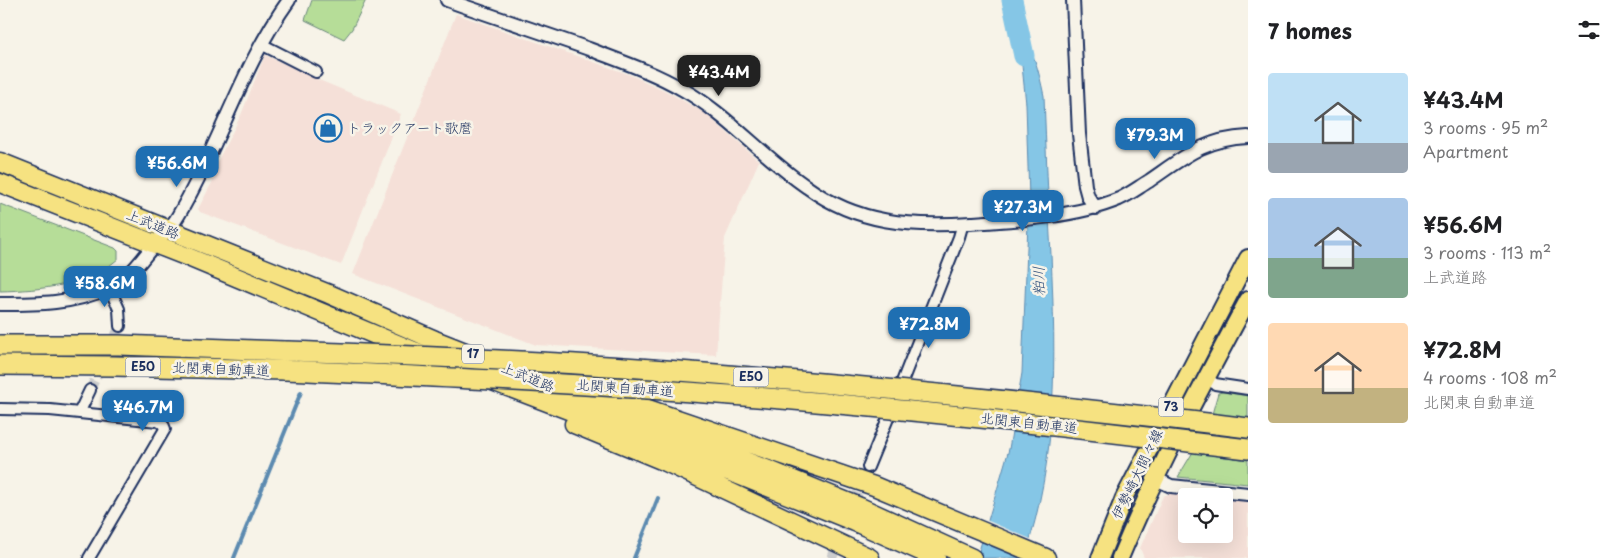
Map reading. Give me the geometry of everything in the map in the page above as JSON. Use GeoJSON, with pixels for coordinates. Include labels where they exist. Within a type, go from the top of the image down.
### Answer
{"type":"FeatureCollection","features":[{"type":"Feature","properties":{"kind":"highway","name":"上武道路"},"geometry":{"type":"LineString","coordinates":[[0,162],[329,294],[435,340],[780,475],[941,552]]}},
{"type":"Feature","properties":{"kind":"highway","name":"上武道路"},"geometry":{"type":"LineString","coordinates":[[0,183],[188,257],[414,351],[741,476],[855,522],[941,552],[972,558]]}},
{"type":"Feature","properties":{"kind":"highway","name":"北関東自動車道"},"geometry":{"type":"LineString","coordinates":[[0,344],[285,351],[533,362],[677,371],[944,394],[1248,428]]}},
{"type":"Feature","properties":{"kind":"highway"},"geometry":{"type":"LineString","coordinates":[[414,351],[501,395],[666,462],[870,558]]}},
{"type":"Feature","properties":{"kind":"highway","name":"北関東自動車道"},"geometry":{"type":"LineString","coordinates":[[0,365],[285,370],[535,382],[745,396],[1051,425],[1248,449]]}},
{"type":"Feature","properties":{"kind":"highway"},"geometry":{"type":"LineString","coordinates":[[503,366],[560,379],[874,486],[1044,557]]}},
{"type":"Feature","properties":{"kind":"main road","name":"伊勢崎大間々線"},"geometry":{"type":"LineString","coordinates":[[1100,558],[1128,489],[1248,258]]}},
{"type":"Feature","properties":{"kind":"main road","name":"伊勢崎大間々線"},"geometry":{"type":"LineString","coordinates":[[1120,558],[1156,479],[1248,300]]}},
{"type":"Feature","properties":{"kind":"street"},"geometry":{"type":"LineString","coordinates":[[0,304],[51,304],[67,302],[110,287],[136,269],[178,216],[261,44],[289,0]]}},
{"type":"Feature","properties":{"kind":"street"},"geometry":{"type":"LineString","coordinates":[[447,0],[629,64],[684,89],[719,114],[807,188],[847,210],[890,222],[926,224],[969,223],[1067,214],[1096,208],[1122,198],[1201,147],[1221,140],[1248,137]]}},
{"type":"Feature","properties":{"kind":"street"},"geometry":{"type":"LineString","coordinates":[[1073,0],[1079,134],[1084,186],[1088,197],[1096,208]]}},
{"type":"Feature","properties":{"kind":"street"},"geometry":{"type":"LineString","coordinates":[[261,44],[316,72]]}},
{"type":"Feature","properties":{"kind":"street"},"geometry":{"type":"LineString","coordinates":[[868,467],[960,237],[969,223]]}},
{"type":"Feature","properties":{"kind":"street"},"geometry":{"type":"LineString","coordinates":[[110,287],[120,309],[120,326]]}},
{"type":"Feature","properties":{"kind":"street"},"geometry":{"type":"LineString","coordinates":[[1207,378],[1216,384],[1248,389]]}},
{"type":"Feature","properties":{"kind":"street"},"geometry":{"type":"LineString","coordinates":[[79,413],[90,390]]}},
{"type":"Feature","properties":{"kind":"street"},"geometry":{"type":"LineString","coordinates":[[0,409],[50,410],[158,421],[163,424],[165,429],[89,558]]}},
{"type":"Feature","properties":{"kind":"street"},"geometry":{"type":"LineString","coordinates":[[1156,479],[1171,486],[1248,494]]}},
{"type":"Feature","properties":{"kind":"shaded area"},"geometry":{"type":"Polygon","coordinates":[[[456,14],[628,74],[664,90],[705,113],[759,161],[725,238],[716,355],[536,345],[353,274],[456,14]]]}},
{"type":"Feature","properties":{"kind":"shaded area"},"geometry":{"type":"Polygon","coordinates":[[[265,55],[401,114],[341,265],[200,212],[198,209],[215,177],[211,174],[241,115],[265,55]]]}},
{"type":"Feature","properties":{"kind":"shaded area"},"geometry":{"type":"Polygon","coordinates":[[[1172,493],[1178,494],[1178,543],[1233,543],[1233,500],[1248,502],[1248,558],[1144,558],[1140,548],[1163,496],[1172,493]]]}},
{"type":"Feature","properties":{"kind":"green space"},"geometry":{"type":"Polygon","coordinates":[[[312,0],[366,0],[352,29],[344,39],[305,20],[312,0]]]}},
{"type":"Feature","properties":{"kind":"green space"},"geometry":{"type":"Polygon","coordinates":[[[0,204],[115,248],[118,251],[118,259],[92,275],[77,281],[47,288],[0,291],[0,204]]]}},
{"type":"Feature","properties":{"kind":"green space"},"geometry":{"type":"Polygon","coordinates":[[[1218,393],[1248,396],[1248,418],[1212,414],[1218,393]]]}},
{"type":"Feature","properties":{"kind":"green space"},"geometry":{"type":"Polygon","coordinates":[[[1193,452],[1248,460],[1248,484],[1178,477],[1193,452]]]}},
{"type":"Feature","properties":{"kind":"water"},"geometry":{"type":"Polygon","coordinates":[[[1018,27],[1035,60],[1044,96],[1054,332],[1052,408],[1043,483],[1024,558],[977,558],[1009,449],[1022,373],[1029,198],[1026,104],[1018,27]]]}},
{"type":"Feature","properties":{"kind":"pier"},"geometry":{"type":"Polygon","coordinates":[[[1051,205],[1052,221],[1025,223],[1026,207],[1051,205]]]}},
{"type":"Feature","properties":{"kind":"pier"},"geometry":{"type":"Polygon","coordinates":[[[986,520],[1033,540],[1028,555],[981,535],[986,520]]]}},
{"type":"Feature","properties":{"kind":"waterway","name":"粕川"},"geometry":{"type":"LineString","coordinates":[[1012,0],[1024,56]]}},
{"type":"Feature","properties":{"kind":"waterway"},"geometry":{"type":"LineString","coordinates":[[234,558],[301,392]]}},
{"type":"Feature","properties":{"kind":"waterway"},"geometry":{"type":"LineString","coordinates":[[634,558],[658,498]]}},
{"type":"Feature","properties":{"kind":"tunnel"},"geometry":{"type":"LineString","coordinates":[[90,390],[120,326]]}},
{"type":"Feature","properties":{"kind":"tunnel"},"geometry":{"type":"LineString","coordinates":[[832,558],[868,467]]}},
{"type":"Feature","properties":{"kind":"place","name":"トラックアート歌麿"},"geometry":{"type":"Point","coordinates":[328,128]}}]}
